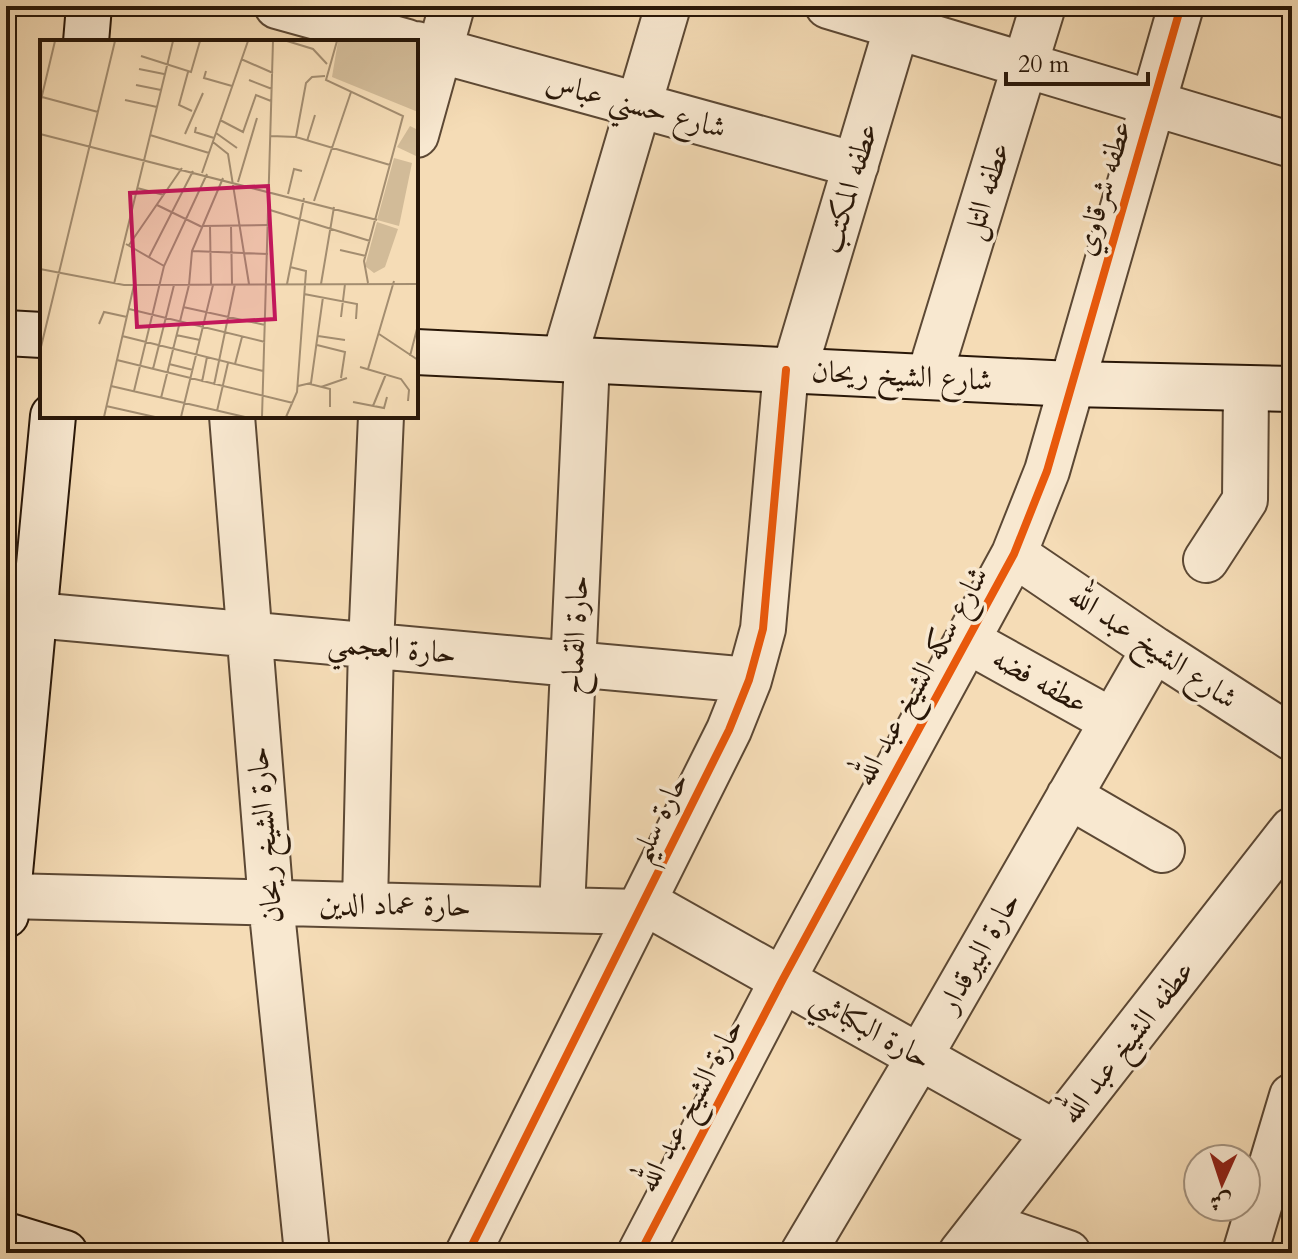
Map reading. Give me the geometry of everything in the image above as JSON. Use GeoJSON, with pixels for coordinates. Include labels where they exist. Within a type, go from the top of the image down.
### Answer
{"type":"FeatureCollection","features":[{"type":"Feature","properties":{"kind":"street"},"geometry":{"type":"LineString","coordinates":[[86,40],[89,6]]}},
{"type":"Feature","properties":{"kind":"street","name":"شارع حسني عباس"},"geometry":{"type":"LineString","coordinates":[[277,6],[399,40]]}},
{"type":"Feature","properties":{"kind":"street"},"geometry":{"type":"LineString","coordinates":[[418,99],[421,46],[452,6]]}},
{"type":"Feature","properties":{"kind":"street","name":"حارة القماح"},"geometry":{"type":"LineString","coordinates":[[562,909],[574,664],[576,360],[639,106],[668,6]]}},
{"type":"Feature","properties":{"kind":"street"},"geometry":{"type":"LineString","coordinates":[[828,6],[900,16],[1025,65],[1292,145]]}},
{"type":"Feature","properties":{"kind":"street","name":"عطفه التل"},"geometry":{"type":"LineString","coordinates":[[929,377],[1043,6]]}},
{"type":"Feature","properties":{"kind":"street","name":"عطفه شرقاوي"},"geometry":{"type":"LineString","coordinates":[[1071,384],[1181,6]]}},
{"type":"Feature","properties":{"kind":"street","name":"عطفه المكتب"},"geometry":{"type":"LineString","coordinates":[[790,370],[900,16]]}},
{"type":"Feature","properties":{"kind":"street","name":"شارع حسني عباس"},"geometry":{"type":"LineString","coordinates":[[421,46],[856,165]]}},
{"type":"Feature","properties":{"kind":"street"},"geometry":{"type":"LineString","coordinates":[[6,333],[40,335]]}},
{"type":"Feature","properties":{"kind":"street","name":"شارع الشيخ ريحان"},"geometry":{"type":"LineString","coordinates":[[418,352],[1071,384],[1292,389]]}},
{"type":"Feature","properties":{"kind":"street","name":"حارة سليم"},"geometry":{"type":"LineString","coordinates":[[468,1253],[729,730],[749,680],[763,629],[790,370]]}},
{"type":"Feature","properties":{"kind":"street","name":"شارع سكه الشيخ عبد الله"},"geometry":{"type":"LineString","coordinates":[[783,979],[1014,554],[1047,471],[1071,384]]}},
{"type":"Feature","properties":{"kind":"street"},"geometry":{"type":"LineString","coordinates":[[1206,560],[1245,500],[1246,388]]}},
{"type":"Feature","properties":{"kind":"street"},"geometry":{"type":"LineString","coordinates":[[7,905],[53,418]]}},
{"type":"Feature","properties":{"kind":"street","name":"حارة الشيخ ريحان"},"geometry":{"type":"LineString","coordinates":[[232,418],[271,903],[307,1253]]}},
{"type":"Feature","properties":{"kind":"street"},"geometry":{"type":"LineString","coordinates":[[365,904],[371,646],[381,418]]}},
{"type":"Feature","properties":{"kind":"street","name":"شارع الشيخ عبد الله"},"geometry":{"type":"LineString","coordinates":[[1014,554],[1292,738]]}},
{"type":"Feature","properties":{"kind":"street","name":"حارة العجمي"},"geometry":{"type":"LineString","coordinates":[[35,615],[749,680]]}},
{"type":"Feature","properties":{"kind":"street","name":"عطفه فضه"},"geometry":{"type":"LineString","coordinates":[[968,641],[1112,721]]}},
{"type":"Feature","properties":{"kind":"street","name":"حارة البيرقدار"},"geometry":{"type":"LineString","coordinates":[[803,1253],[1154,649]]}},
{"type":"Feature","properties":{"kind":"street"},"geometry":{"type":"LineString","coordinates":[[1069,796],[1162,850]]}},
{"type":"Feature","properties":{"kind":"street","name":"عطفه الشيخ عبد الله"},"geometry":{"type":"LineString","coordinates":[[973,1238],[1292,830]]}},
{"type":"Feature","properties":{"kind":"street","name":"حارة عماد الدين"},"geometry":{"type":"LineString","coordinates":[[7,905],[271,903],[562,909],[641,907]]}},
{"type":"Feature","properties":{"kind":"street","name":"حارة البكباشي"},"geometry":{"type":"LineString","coordinates":[[641,907],[783,979],[1055,1133]]}},
{"type":"Feature","properties":{"kind":"street","name":"حارة الشيخ عبد الله"},"geometry":{"type":"LineString","coordinates":[[640,1253],[783,979]]}},
{"type":"Feature","properties":{"kind":"street"},"geometry":{"type":"LineString","coordinates":[[1245,1253],[1292,1096]]}},
{"type":"Feature","properties":{"kind":"street"},"geometry":{"type":"LineString","coordinates":[[6,1235],[65,1253]]}},
{"type":"Feature","properties":{"kind":"street"},"geometry":{"type":"LineString","coordinates":[[973,1238],[1068,1253]]}},
{"type":"Feature","properties":{"kind":"cycle path"},"geometry":{"type":"LineString","coordinates":[[640,1253],[783,979],[1014,554],[1047,471],[1181,6]]}},
{"type":"Feature","properties":{"kind":"cycle path"},"geometry":{"type":"LineString","coordinates":[[468,1253],[729,730],[749,680],[763,629],[786,370]]}}]}
